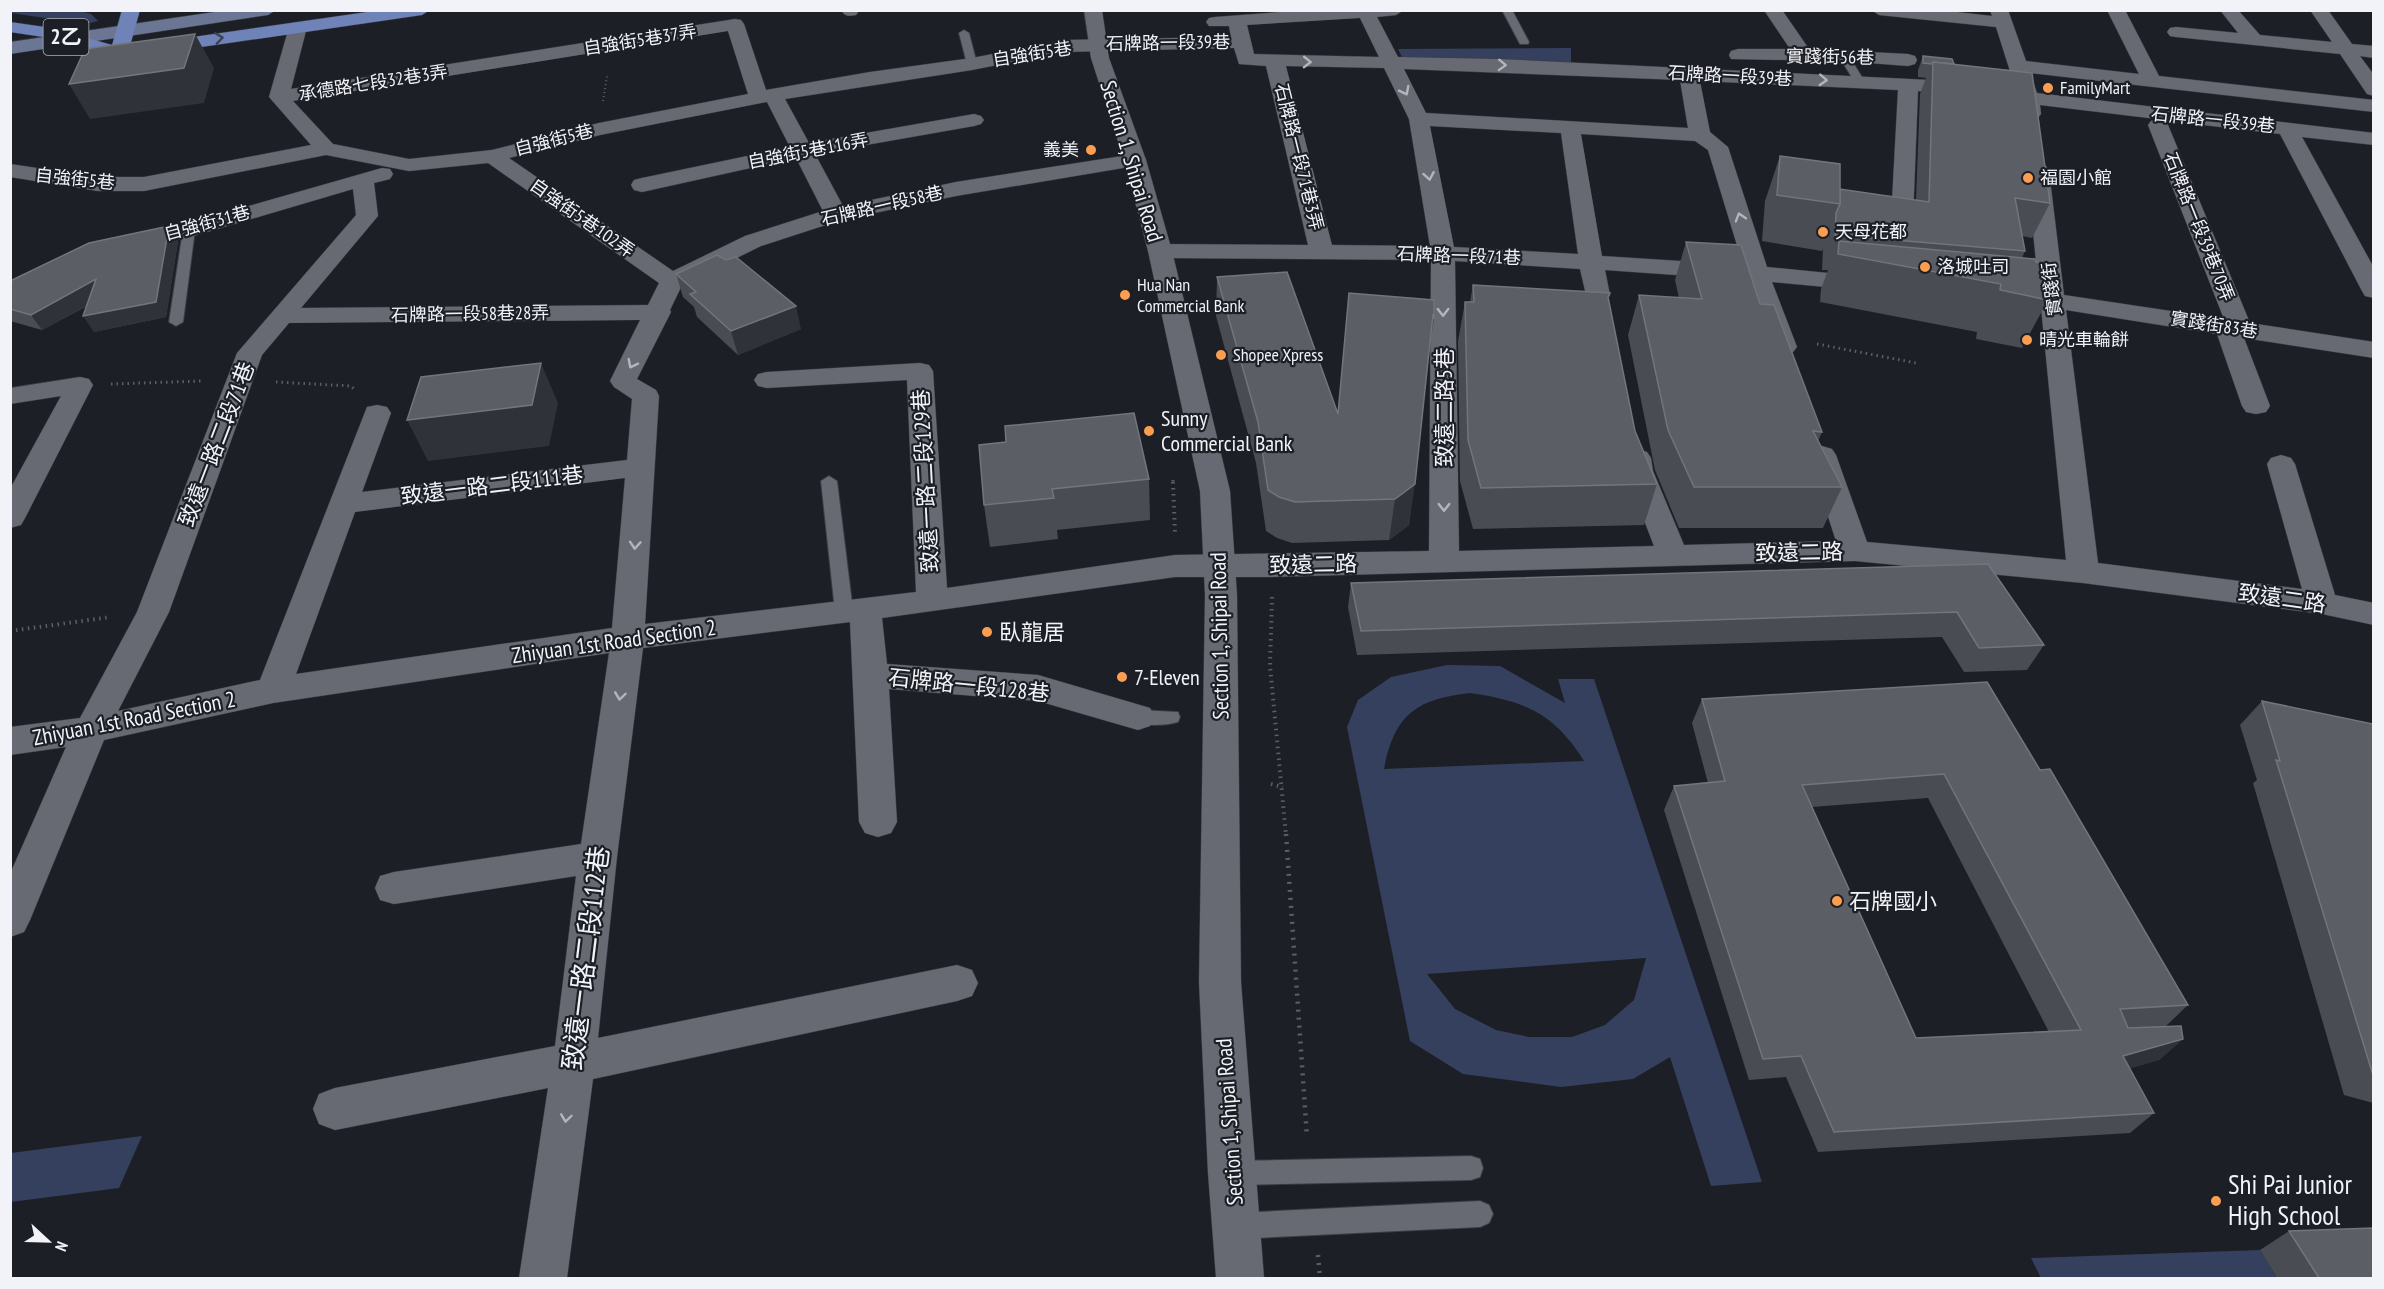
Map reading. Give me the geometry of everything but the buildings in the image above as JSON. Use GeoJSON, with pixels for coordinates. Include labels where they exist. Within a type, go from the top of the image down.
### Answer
{"type":"FeatureCollection","features":[{"type":"Feature","properties":{"kind":"main road"},"geometry":{"type":"LineString","coordinates":[[76,59],[119,53],[131,10]]}},
{"type":"Feature","properties":{"kind":"main road"},"geometry":{"type":"LineString","coordinates":[[10,48],[268,10]]}},
{"type":"Feature","properties":{"kind":"main road","name":"2乙"},"geometry":{"type":"LineString","coordinates":[[10,27],[52,33],[119,53],[422,10]]}},
{"type":"Feature","properties":{"kind":"street"},"geometry":{"type":"LineString","coordinates":[[1192,24],[1328,12],[1396,10]]}},
{"type":"Feature","properties":{"kind":"street"},"geometry":{"type":"LineString","coordinates":[[1773,10],[1804,56]]}},
{"type":"Feature","properties":{"kind":"street"},"geometry":{"type":"LineString","coordinates":[[1879,10],[2001,16]]}},
{"type":"Feature","properties":{"kind":"street"},"geometry":{"type":"LineString","coordinates":[[2116,10],[2152,81]]}},
{"type":"Feature","properties":{"kind":"street"},"geometry":{"type":"LineString","coordinates":[[2228,10],[2254,40]]}},
{"type":"Feature","properties":{"kind":"street"},"geometry":{"type":"LineString","coordinates":[[2319,10],[2373,90]]}},
{"type":"Feature","properties":{"kind":"street","name":"致遠二路5巷"},"geometry":{"type":"LineString","coordinates":[[1366,12],[1419,118],[1443,253],[1444,561]]}},
{"type":"Feature","properties":{"kind":"street","name":"實踐街"},"geometry":{"type":"LineString","coordinates":[[2001,16],[2029,99],[2054,301],[2083,572]]}},
{"type":"Feature","properties":{"kind":"street"},"geometry":{"type":"LineString","coordinates":[[1237,20],[1241,42]]}},
{"type":"Feature","properties":{"kind":"street","name":"自強街5巷37弄"},"geometry":{"type":"LineString","coordinates":[[467,68],[735,24],[766,97]]}},
{"type":"Feature","properties":{"kind":"street"},"geometry":{"type":"LineString","coordinates":[[1096,28],[1170,25]]}},
{"type":"Feature","properties":{"kind":"street"},"geometry":{"type":"LineString","coordinates":[[298,27],[279,97],[326,149]]}},
{"type":"Feature","properties":{"kind":"street","name":"石牌路一段39巷"},"geometry":{"type":"LineString","coordinates":[[1096,28],[1241,42],[1246,60],[1584,69],[1908,85],[2029,99],[2292,136],[2373,140]]}},
{"type":"Feature","properties":{"kind":"street","name":"自強街5巷"},"geometry":{"type":"LineString","coordinates":[[10,170],[98,184],[144,184],[326,149],[409,165],[492,156],[599,129],[870,78],[972,64],[1064,46],[1096,28]]}},
{"type":"Feature","properties":{"kind":"street","name":"Section 1, Shipai Road"},"geometry":{"type":"LineString","coordinates":[[1096,28],[1160,251],[1215,491],[1220,566],[1220,982],[1231,1173],[1240,1278]]}},
{"type":"Feature","properties":{"kind":"street"},"geometry":{"type":"LineString","coordinates":[[2176,32],[2373,52]]}},
{"type":"Feature","properties":{"kind":"street"},"geometry":{"type":"LineString","coordinates":[[1584,69],[1582,59],[1596,54],[1654,54]]}},
{"type":"Feature","properties":{"kind":"street","name":"實踐街56巷"},"geometry":{"type":"LineString","coordinates":[[1723,55],[1843,55],[1908,60]]}},
{"type":"Feature","properties":{"kind":"street","name":"石牌路一段71巷3弄"},"geometry":{"type":"LineString","coordinates":[[1275,62],[1322,253]]}},
{"type":"Feature","properties":{"kind":"street"},"geometry":{"type":"LineString","coordinates":[[2018,66],[2373,106]]}},
{"type":"Feature","properties":{"kind":"street","name":"承德路七段32巷3弄"},"geometry":{"type":"LineString","coordinates":[[279,97],[467,68]]}},
{"type":"Feature","properties":{"kind":"street"},"geometry":{"type":"LineString","coordinates":[[1689,74],[1700,135]]}},
{"type":"Feature","properties":{"kind":"street"},"geometry":{"type":"LineString","coordinates":[[1902,219],[1908,85]]}},
{"type":"Feature","properties":{"kind":"street"},"geometry":{"type":"LineString","coordinates":[[766,97],[803,150],[836,214]]}},
{"type":"Feature","properties":{"kind":"street"},"geometry":{"type":"LineString","coordinates":[[2029,99],[2047,110],[2158,125],[2292,136],[2373,291]]}},
{"type":"Feature","properties":{"kind":"street"},"geometry":{"type":"LineString","coordinates":[[1419,118],[1700,135],[1719,147],[1757,273],[1792,370]]}},
{"type":"Feature","properties":{"kind":"street","name":"自強街5巷116弄"},"geometry":{"type":"LineString","coordinates":[[642,185],[803,150],[974,120]]}},
{"type":"Feature","properties":{"kind":"street","name":"石牌路一段39巷70弄"},"geometry":{"type":"LineString","coordinates":[[2158,125],[2234,329],[2256,406]]}},
{"type":"Feature","properties":{"kind":"street"},"geometry":{"type":"LineString","coordinates":[[1570,127],[1598,295]]}},
{"type":"Feature","properties":{"kind":"street","name":"自強街5巷102弄"},"geometry":{"type":"LineString","coordinates":[[492,156],[672,281]]}},
{"type":"Feature","properties":{"kind":"street","name":"石牌路一段58巷"},"geometry":{"type":"LineString","coordinates":[[672,281],[753,241],[836,214],[956,189],[1135,160]]}},
{"type":"Feature","properties":{"kind":"street","name":"自強街31巷"},"geometry":{"type":"LineString","coordinates":[[113,245],[189,230],[409,165]]}},
{"type":"Feature","properties":{"kind":"street"},"geometry":{"type":"LineString","coordinates":[[10,191],[51,178]]}},
{"type":"Feature","properties":{"kind":"street","name":"致遠一路二段71巷"},"geometry":{"type":"LineString","coordinates":[[10,920],[91,730],[153,612],[250,353],[367,216],[363,180]]}},
{"type":"Feature","properties":{"kind":"street","name":"石牌路一段71巷"},"geometry":{"type":"LineString","coordinates":[[1160,251],[1443,253],[1757,273],[1888,285]]}},
{"type":"Feature","properties":{"kind":"street"},"geometry":{"type":"LineString","coordinates":[[628,638],[646,396],[623,381],[659,312],[672,281]]}},
{"type":"Feature","properties":{"kind":"street","name":"實踐街83巷"},"geometry":{"type":"LineString","coordinates":[[1983,294],[2054,301],[2373,350]]}},
{"type":"Feature","properties":{"kind":"street","name":"石牌路一段58巷28弄"},"geometry":{"type":"LineString","coordinates":[[282,316],[659,312]]}},
{"type":"Feature","properties":{"kind":"street","name":"致遠一路二段129巷"},"geometry":{"type":"LineString","coordinates":[[767,380],[920,371],[932,601]]}},
{"type":"Feature","properties":{"kind":"street"},"geometry":{"type":"LineString","coordinates":[[10,396],[80,385],[10,518]]}},
{"type":"Feature","properties":{"kind":"street"},"geometry":{"type":"LineString","coordinates":[[273,690],[377,413]]}},
{"type":"Feature","properties":{"kind":"street"},"geometry":{"type":"LineString","coordinates":[[1812,427],[1855,551]]}},
{"type":"Feature","properties":{"kind":"street"},"geometry":{"type":"LineString","coordinates":[[1633,437],[1639,471],[1673,555]]}},
{"type":"Feature","properties":{"kind":"street"},"geometry":{"type":"LineString","coordinates":[[2281,464],[2322,603]]}},
{"type":"Feature","properties":{"kind":"street","name":"致遠一路二段111巷"},"geometry":{"type":"LineString","coordinates":[[343,504],[640,467]]}},
{"type":"Feature","properties":{"kind":"street","name":"致遠二路"},"geometry":{"type":"LineString","coordinates":[[1220,566],[1855,551],[2083,572],[2322,603],[2373,614]]}},
{"type":"Feature","properties":{"kind":"street","name":"Zhiyuan 1st Road Section 2"},"geometry":{"type":"LineString","coordinates":[[10,741],[91,730],[273,690],[628,638],[932,601],[1175,566],[1220,566]]}},
{"type":"Feature","properties":{"kind":"street","name":"石牌路一段128巷"},"geometry":{"type":"LineString","coordinates":[[855,610],[871,675],[878,822]]}},
{"type":"Feature","properties":{"kind":"street","name":"致遠一路二段112巷"},"geometry":{"type":"LineString","coordinates":[[543,1278],[574,1063],[598,856],[628,638]]}},
{"type":"Feature","properties":{"kind":"street","name":"石牌路一段128巷"},"geometry":{"type":"LineString","coordinates":[[871,675],[1038,688],[1154,717]]}},
{"type":"Feature","properties":{"kind":"street"},"geometry":{"type":"LineString","coordinates":[[394,888],[598,856]]}},
{"type":"Feature","properties":{"kind":"street"},"geometry":{"type":"LineString","coordinates":[[335,1109],[574,1063],[957,983]]}},
{"type":"Feature","properties":{"kind":"lane"},"geometry":{"type":"LineString","coordinates":[[1507,10],[1524,42]]}},
{"type":"Feature","properties":{"kind":"lane"},"geometry":{"type":"LineString","coordinates":[[964,33],[972,64]]}},
{"type":"Feature","properties":{"kind":"lane"},"geometry":{"type":"LineString","coordinates":[[1843,55],[1860,82]]}},
{"type":"Feature","properties":{"kind":"lane"},"geometry":{"type":"LineString","coordinates":[[176,322],[189,230]]}},
{"type":"Feature","properties":{"kind":"lane"},"geometry":{"type":"LineString","coordinates":[[829,481],[855,610]]}},
{"type":"Feature","properties":{"kind":"lane"},"geometry":{"type":"LineString","coordinates":[[1231,1173],[1471,1168]]}},
{"type":"Feature","properties":{"kind":"lane"},"geometry":{"type":"LineString","coordinates":[[1236,1226],[1480,1214]]}},
{"type":"Feature","properties":{"kind":"path"},"geometry":{"type":"LineString","coordinates":[[1780,337],[1916,363]]}},
{"type":"Feature","properties":{"kind":"path"},"geometry":{"type":"LineString","coordinates":[[1272,593],[1270,666],[1283,787],[1309,1170]]}},
{"type":"Feature","properties":{"kind":"path"},"geometry":{"type":"LineString","coordinates":[[10,630],[153,612]]}},
{"type":"Feature","properties":{"kind":"path"},"geometry":{"type":"LineString","coordinates":[[1271,784],[1283,787]]}},
{"type":"Feature","properties":{"kind":"path"},"geometry":{"type":"LineString","coordinates":[[1316,1222],[1320,1278]]}},
{"type":"Feature","properties":{"kind":"shaded area"},"geometry":{"type":"Polygon","coordinates":[[[10,11],[81,11],[91,14],[98,21],[86,24],[11,13],[10,11]]]}},
{"type":"Feature","properties":{"kind":"shaded area"},"geometry":{"type":"Polygon","coordinates":[[[1571,48],[1571,64],[1403,59],[1398,49],[1571,48]]]}},
{"type":"Feature","properties":{"kind":"shaded area"},"geometry":{"type":"Polygon","coordinates":[[[1447,665],[1500,666],[1565,703],[1558,679],[1594,679],[1762,1182],[1711,1186],[1670,1057],[1633,1079],[1561,1087],[1463,1074],[1410,1041],[1347,727],[1358,700],[1391,677],[1447,665]],[[1470,693],[1435,700],[1410,713],[1394,735],[1384,769],[1584,761],[1561,731],[1536,712],[1507,700],[1470,693]],[[1646,958],[1427,974],[1455,1009],[1496,1030],[1529,1037],[1572,1037],[1605,1025],[1634,1000],[1646,958]]]}},
{"type":"Feature","properties":{"kind":"shaded area"},"geometry":{"type":"Polygon","coordinates":[[[142,1136],[119,1188],[11,1202],[11,1153],[142,1136]]]}},
{"type":"Feature","properties":{"kind":"shaded area"},"geometry":{"type":"Polygon","coordinates":[[[2260,1250],[2277,1278],[2041,1278],[2031,1258],[2260,1250]]]}},
{"type":"Feature","properties":{"kind":"place","name":"FamilyMart"},"geometry":{"type":"Point","coordinates":[2048,88]}},
{"type":"Feature","properties":{"kind":"place","name":"義美"},"geometry":{"type":"Point","coordinates":[1091,150]}},
{"type":"Feature","properties":{"kind":"place","name":"福園小館"},"geometry":{"type":"Point","coordinates":[2028,178]}},
{"type":"Feature","properties":{"kind":"place","name":"天母花都"},"geometry":{"type":"Point","coordinates":[1823,232]}},
{"type":"Feature","properties":{"kind":"place","name":"洛城吐司"},"geometry":{"type":"Point","coordinates":[1925,267]}},
{"type":"Feature","properties":{"kind":"place","name":"Hua Nan Commercial Bank"},"geometry":{"type":"Point","coordinates":[1125,295]}},
{"type":"Feature","properties":{"kind":"place","name":"晴光車輪餅"},"geometry":{"type":"Point","coordinates":[2027,340]}},
{"type":"Feature","properties":{"kind":"place","name":"Shopee Xpress"},"geometry":{"type":"Point","coordinates":[1221,355]}},
{"type":"Feature","properties":{"kind":"place","name":"Sunny Commercial Bank"},"geometry":{"type":"Point","coordinates":[1149,431]}},
{"type":"Feature","properties":{"kind":"place","name":"臥龍居"},"geometry":{"type":"Point","coordinates":[987,632]}},
{"type":"Feature","properties":{"kind":"place","name":"7-Eleven"},"geometry":{"type":"Point","coordinates":[1122,677]}},
{"type":"Feature","properties":{"kind":"place","name":"石牌國小"},"geometry":{"type":"Point","coordinates":[1837,901]}},
{"type":"Feature","properties":{"kind":"place","name":"Shi Pai Junior High School"},"geometry":{"type":"Point","coordinates":[2216,1201]}}]}
